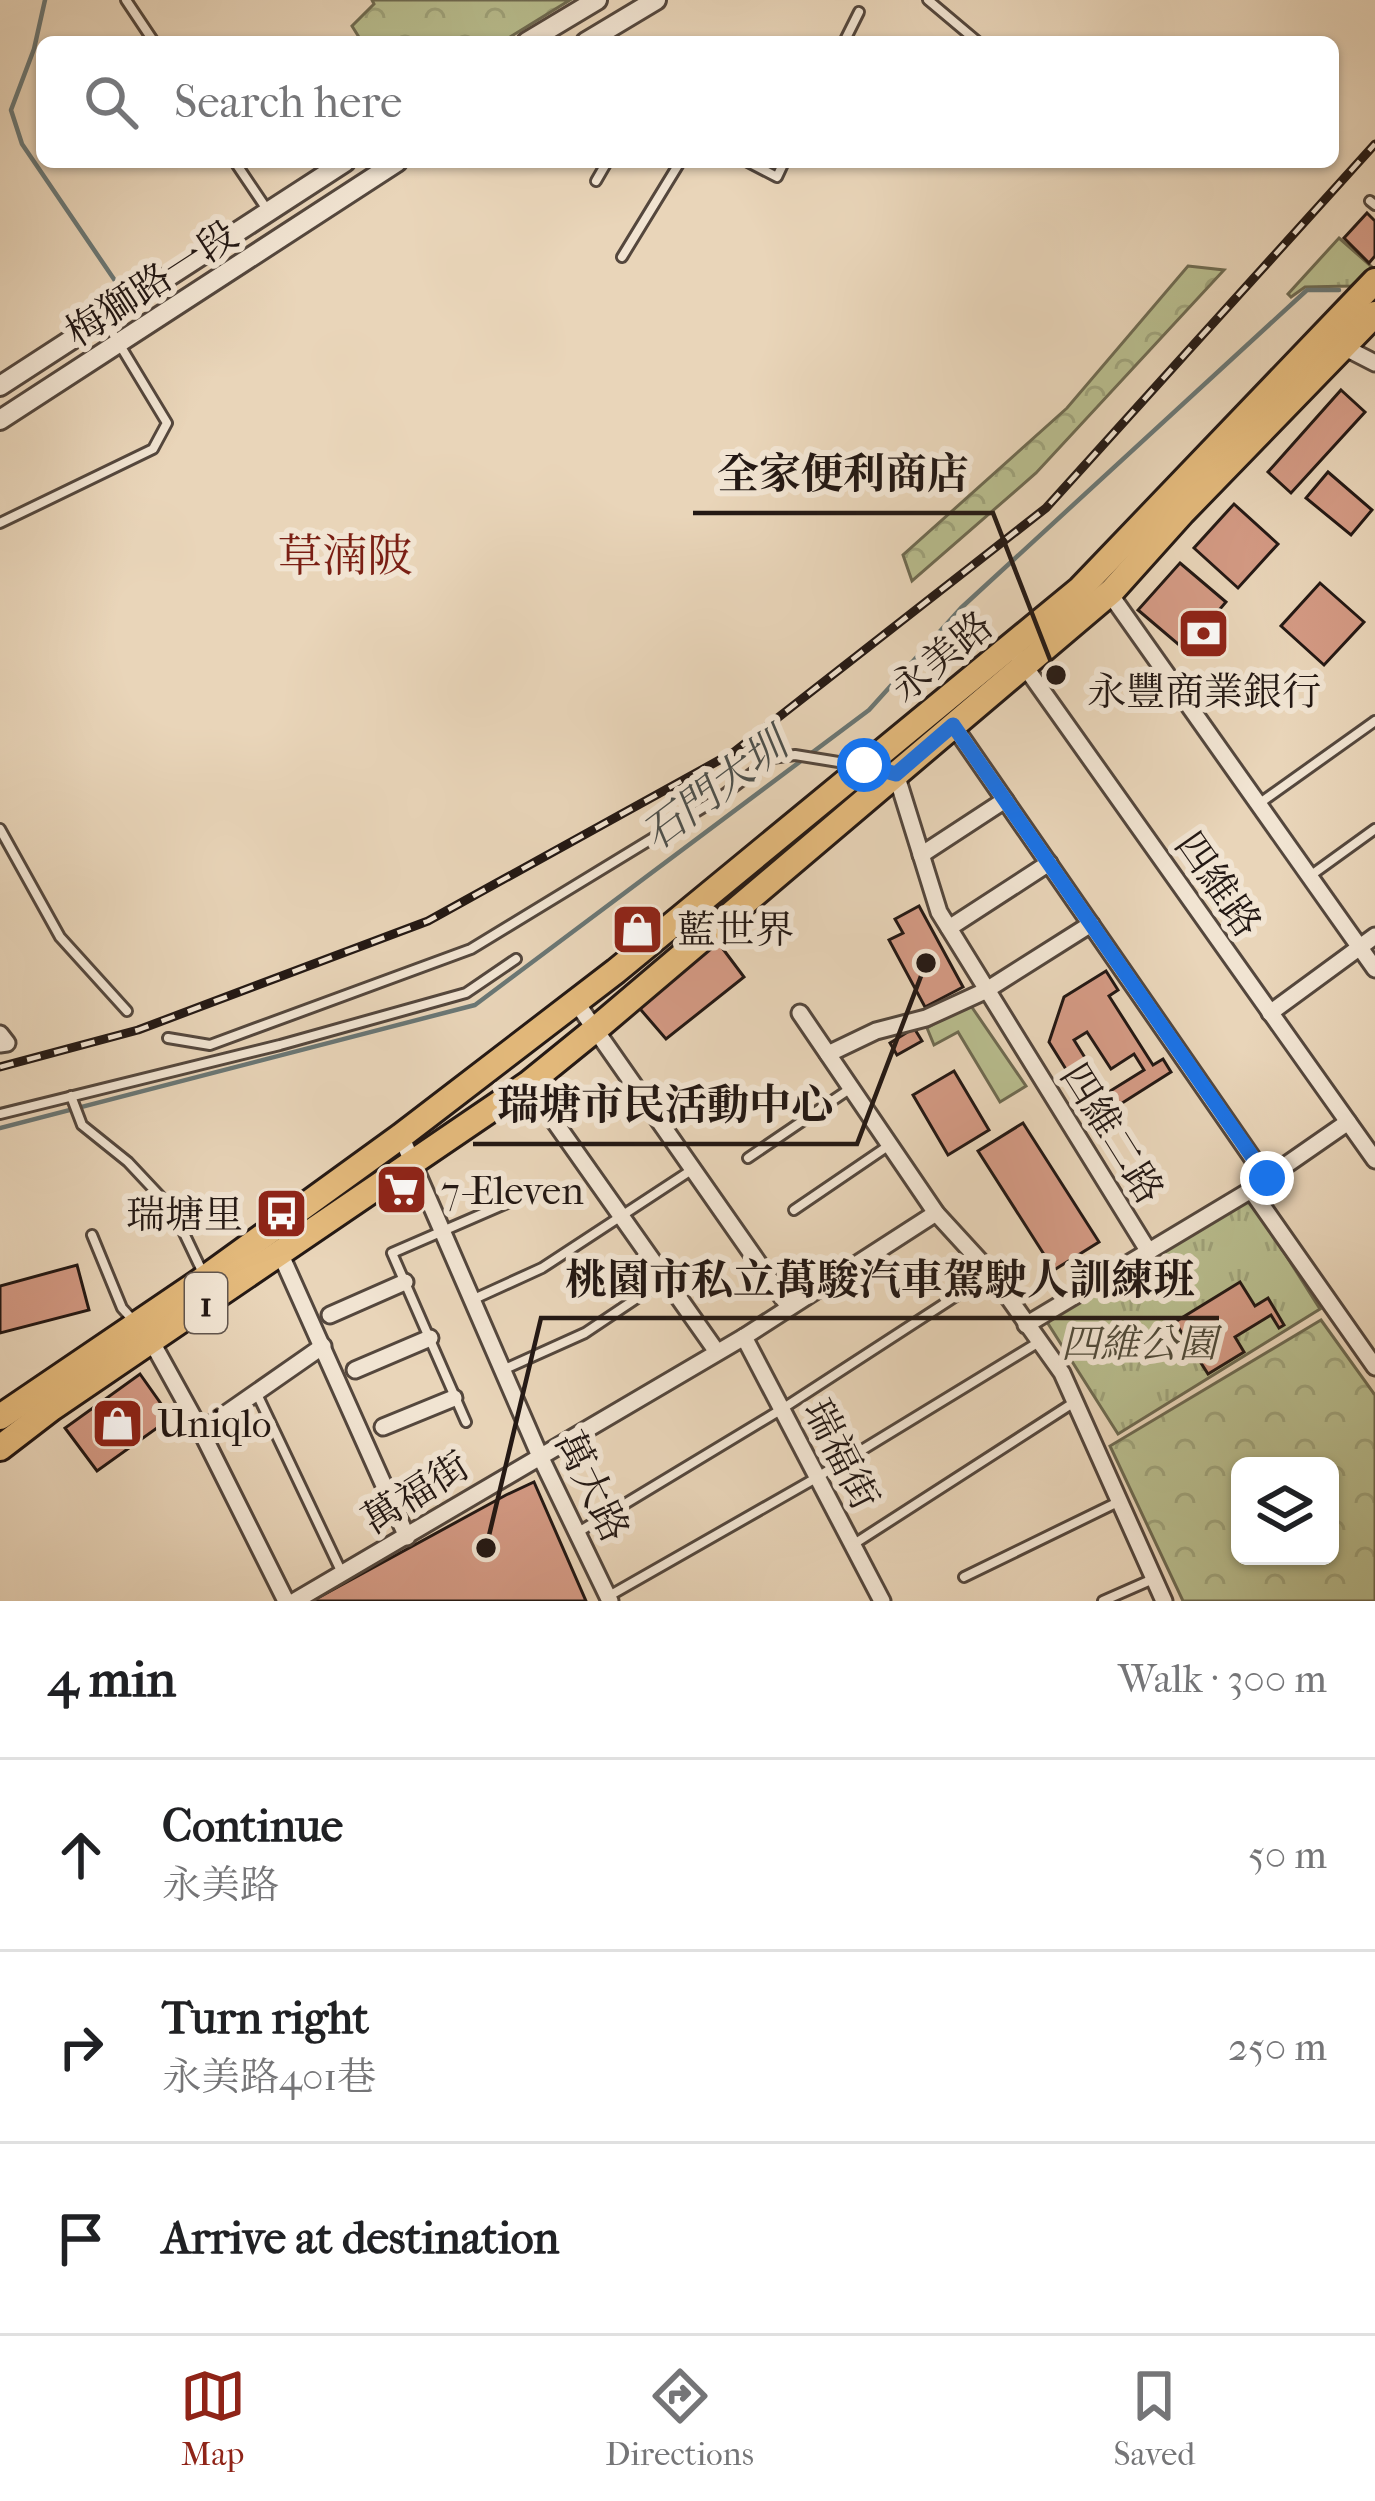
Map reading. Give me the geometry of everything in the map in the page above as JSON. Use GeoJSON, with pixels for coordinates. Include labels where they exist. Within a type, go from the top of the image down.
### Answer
{"type":"FeatureCollection","features":[{"type":"Feature","properties":{"kind":"main road","name":"永美路"},"geometry":{"type":"LineString","coordinates":[[416,1162],[528,1084],[597,1028],[953,725],[1080,590],[1368,309],[1375,281]]}},
{"type":"Feature","properties":{"kind":"main road","name":"永美路"},"geometry":{"type":"LineString","coordinates":[[401,1136],[576,1002],[864,765],[1110,594],[1333,342]]}},
{"type":"Feature","properties":{"kind":"main road","name":"1"},"geometry":{"type":"LineString","coordinates":[[0,1448],[205,1278],[401,1136]]}},
{"type":"Feature","properties":{"kind":"main road","name":"1"},"geometry":{"type":"LineString","coordinates":[[0,1417],[280,1253],[416,1162]]}},
{"type":"Feature","properties":{"kind":"street"},"geometry":{"type":"LineString","coordinates":[[537,36],[597,0]]}},
{"type":"Feature","properties":{"kind":"street"},"geometry":{"type":"LineString","coordinates":[[596,36],[656,0]]}},
{"type":"Feature","properties":{"kind":"street","name":"梅獅路一段"},"geometry":{"type":"LineString","coordinates":[[0,386],[336,168]]}},
{"type":"Feature","properties":{"kind":"street","name":"梅獅路一段"},"geometry":{"type":"LineString","coordinates":[[0,420],[389,168]]}},
{"type":"Feature","properties":{"kind":"street"},"geometry":{"type":"LineString","coordinates":[[1333,342],[1375,363]]}},
{"type":"Feature","properties":{"kind":"street"},"geometry":{"type":"LineString","coordinates":[[1110,594],[1375,969]]}},
{"type":"Feature","properties":{"kind":"street","name":"四維路"},"geometry":{"type":"LineString","coordinates":[[1017,656],[1375,1160]]}},
{"type":"Feature","properties":{"kind":"street"},"geometry":{"type":"LineString","coordinates":[[953,725],[1267,1178]]}},
{"type":"Feature","properties":{"kind":"street"},"geometry":{"type":"LineString","coordinates":[[864,765],[896,774]]}},
{"type":"Feature","properties":{"kind":"street","name":"四維二路"},"geometry":{"type":"LineString","coordinates":[[896,774],[939,911],[1149,1252],[1251,1190],[1348,1122]]}},
{"type":"Feature","properties":{"kind":"street"},"geometry":{"type":"LineString","coordinates":[[921,855],[1005,800]]}},
{"type":"Feature","properties":{"kind":"street"},"geometry":{"type":"LineString","coordinates":[[949,928],[1048,862]]}},
{"type":"Feature","properties":{"kind":"street"},"geometry":{"type":"LineString","coordinates":[[828,1054],[876,1030],[926,1018],[985,991],[1091,924]]}},
{"type":"Feature","properties":{"kind":"street"},"geometry":{"type":"LineString","coordinates":[[1270,1013],[1375,936]]}},
{"type":"Feature","properties":{"kind":"street"},"geometry":{"type":"LineString","coordinates":[[576,1002],[789,1307]]}},
{"type":"Feature","properties":{"kind":"street"},"geometry":{"type":"LineString","coordinates":[[800,1013],[936,1213],[991,1273],[1062,1373],[1164,1601]]}},
{"type":"Feature","properties":{"kind":"street"},"geometry":{"type":"LineString","coordinates":[[528,1084],[717,1352]]}},
{"type":"Feature","properties":{"kind":"street","name":"萬大路"},"geometry":{"type":"LineString","coordinates":[[401,1136],[539,1454],[609,1599]]}},
{"type":"Feature","properties":{"kind":"street"},"geometry":{"type":"LineString","coordinates":[[1251,1190],[1375,1367]]}},
{"type":"Feature","properties":{"kind":"street","name":"萬福街"},"geometry":{"type":"LineString","coordinates":[[291,1601],[343,1575],[539,1454],[744,1337],[936,1213]]}},
{"type":"Feature","properties":{"kind":"street"},"geometry":{"type":"LineString","coordinates":[[1027,1325],[1149,1252]]}},
{"type":"Feature","properties":{"kind":"street"},"geometry":{"type":"LineString","coordinates":[[280,1253],[407,1537]]}},
{"type":"Feature","properties":{"kind":"street"},"geometry":{"type":"LineString","coordinates":[[330,1315],[405,1282]]}},
{"type":"Feature","properties":{"kind":"street"},"geometry":{"type":"LineString","coordinates":[[144,1332],[291,1601]]}},
{"type":"Feature","properties":{"kind":"street","name":"瑞福街"},"geometry":{"type":"LineString","coordinates":[[744,1337],[882,1601]]}},
{"type":"Feature","properties":{"kind":"street"},"geometry":{"type":"LineString","coordinates":[[355,1370],[430,1338]]}},
{"type":"Feature","properties":{"kind":"street"},"geometry":{"type":"LineString","coordinates":[[201,1431],[323,1346]]}},
{"type":"Feature","properties":{"kind":"street"},"geometry":{"type":"LineString","coordinates":[[383,1427],[454,1397]]}},
{"type":"Feature","properties":{"kind":"lane"},"geometry":{"type":"LineString","coordinates":[[126,0],[150,36]]}},
{"type":"Feature","properties":{"kind":"lane"},"geometry":{"type":"LineString","coordinates":[[928,0],[971,36]]}},
{"type":"Feature","properties":{"kind":"lane"},"geometry":{"type":"LineString","coordinates":[[847,36],[859,12]]}},
{"type":"Feature","properties":{"kind":"lane"},"geometry":{"type":"LineString","coordinates":[[239,168],[269,212]]}},
{"type":"Feature","properties":{"kind":"lane"},"geometry":{"type":"LineString","coordinates":[[596,181],[604,168]]}},
{"type":"Feature","properties":{"kind":"lane"},"geometry":{"type":"LineString","coordinates":[[622,257],[676,168]]}},
{"type":"Feature","properties":{"kind":"lane"},"geometry":{"type":"LineString","coordinates":[[0,523],[153,449],[167,423],[106,321]]}},
{"type":"Feature","properties":{"kind":"lane"},"geometry":{"type":"LineString","coordinates":[[1259,804],[1375,721]]}},
{"type":"Feature","properties":{"kind":"lane"},"geometry":{"type":"LineString","coordinates":[[168,1038],[210,1045],[471,949],[722,796],[772,758],[800,756],[864,765]]}},
{"type":"Feature","properties":{"kind":"lane"},"geometry":{"type":"LineString","coordinates":[[1310,876],[1375,829]]}},
{"type":"Feature","properties":{"kind":"lane"},"geometry":{"type":"LineString","coordinates":[[0,830],[60,937],[127,1012]]}},
{"type":"Feature","properties":{"kind":"lane"},"geometry":{"type":"LineString","coordinates":[[0,1114],[72,1100],[466,993],[516,959]]}},
{"type":"Feature","properties":{"kind":"lane"},"geometry":{"type":"LineString","coordinates":[[748,1158],[851,1088]]}},
{"type":"Feature","properties":{"kind":"lane"},"geometry":{"type":"LineString","coordinates":[[72,1100],[82,1125],[128,1162],[173,1210],[205,1278]]}},
{"type":"Feature","properties":{"kind":"lane"},"geometry":{"type":"LineString","coordinates":[[794,1210],[889,1145]]}},
{"type":"Feature","properties":{"kind":"lane"},"geometry":{"type":"LineString","coordinates":[[473,1300],[542,1268],[694,1168]]}},
{"type":"Feature","properties":{"kind":"lane"},"geometry":{"type":"LineString","coordinates":[[466,1422],[392,1253],[512,1201]]}},
{"type":"Feature","properties":{"kind":"lane"},"geometry":{"type":"LineString","coordinates":[[92,1235],[122,1308],[144,1332]]}},
{"type":"Feature","properties":{"kind":"lane"},"geometry":{"type":"LineString","coordinates":[[580,1532],[782,1409],[991,1273]]}},
{"type":"Feature","properties":{"kind":"lane"},"geometry":{"type":"LineString","coordinates":[[503,1370],[585,1333],[666,1279]]}},
{"type":"Feature","properties":{"kind":"lane"},"geometry":{"type":"LineString","coordinates":[[609,1599],[1039,1342]]}},
{"type":"Feature","properties":{"kind":"lane"},"geometry":{"type":"LineString","coordinates":[[256,1392],[343,1575]]}},
{"type":"Feature","properties":{"kind":"lane"},"geometry":{"type":"LineString","coordinates":[[853,1545],[1075,1402]]}},
{"type":"Feature","properties":{"kind":"lane"},"geometry":{"type":"LineString","coordinates":[[964,1576],[1120,1502]]}},
{"type":"Feature","properties":{"kind":"lane"},"geometry":{"type":"LineString","coordinates":[[1103,1601],[1154,1579]]}},
{"type":"Feature","properties":{"kind":"green space"},"geometry":{"type":"Polygon","coordinates":[[[372,0],[570,0],[512,36],[358,36],[352,26],[374,4],[372,0]]]}},
{"type":"Feature","properties":{"kind":"green space"},"geometry":{"type":"Polygon","coordinates":[[[1339,238],[1372,267],[1351,286],[1305,287],[1291,297],[1288,294],[1339,238]]]}},
{"type":"Feature","properties":{"kind":"green space"},"geometry":{"type":"Polygon","coordinates":[[[1188,266],[1224,270],[1036,473],[912,581],[903,555],[1067,408],[1188,266]]]}},
{"type":"Feature","properties":{"kind":"green space"},"geometry":{"type":"Polygon","coordinates":[[[969,1003],[1026,1086],[1000,1102],[958,1032],[934,1045],[927,1028],[969,1003]]]}},
{"type":"Feature","properties":{"kind":"green space","name":"四維公園"},"geometry":{"type":"Polygon","coordinates":[[[1249,1197],[1320,1309],[1118,1434],[1047,1322],[1249,1197]]]}},
{"type":"Feature","properties":{"kind":"green space"},"geometry":{"type":"Polygon","coordinates":[[[1321,1320],[1375,1395],[1375,1601],[1183,1601],[1110,1446],[1321,1320]]]}},
{"type":"Feature","properties":{"kind":"building"},"geometry":{"type":"Polygon","coordinates":[[[1367,213],[1375,221],[1375,256],[1369,263],[1344,238],[1367,213]]]}},
{"type":"Feature","properties":{"kind":"building"},"geometry":{"type":"Polygon","coordinates":[[[1341,390],[1365,412],[1291,493],[1268,472],[1341,390]]]}},
{"type":"Feature","properties":{"kind":"building"},"geometry":{"type":"Polygon","coordinates":[[[1328,472],[1372,510],[1351,535],[1306,498],[1328,472]]]}},
{"type":"Feature","properties":{"kind":"building"},"geometry":{"type":"Polygon","coordinates":[[[1234,504],[1278,544],[1238,588],[1194,548],[1234,504]]]}},
{"type":"Feature","properties":{"kind":"building"},"geometry":{"type":"Polygon","coordinates":[[[1180,563],[1226,602],[1185,650],[1138,610],[1180,563]]]}},
{"type":"Feature","properties":{"kind":"building"},"geometry":{"type":"Polygon","coordinates":[[[1320,583],[1364,622],[1324,665],[1281,626],[1320,583]]]}},
{"type":"Feature","properties":{"kind":"building"},"geometry":{"type":"Polygon","coordinates":[[[919,906],[963,987],[925,1007],[889,940],[903,933],[895,919],[919,906]]]}},
{"type":"Feature","properties":{"kind":"building"},"geometry":{"type":"Polygon","coordinates":[[[714,937],[744,977],[666,1039],[635,1003],[714,937]]]}},
{"type":"Feature","properties":{"kind":"building"},"geometry":{"type":"Polygon","coordinates":[[[1106,971],[1118,990],[1109,996],[1153,1065],[1163,1059],[1171,1072],[1097,1119],[1049,1042],[1064,997],[1106,971]],[[1087,1032],[1074,1040],[1107,1093],[1144,1070],[1134,1054],[1111,1069],[1087,1032]]]}},
{"type":"Feature","properties":{"kind":"building"},"geometry":{"type":"Polygon","coordinates":[[[914,1028],[922,1041],[897,1055],[890,1043],[914,1028]]]}},
{"type":"Feature","properties":{"kind":"building"},"geometry":{"type":"Polygon","coordinates":[[[954,1071],[989,1130],[948,1155],[913,1095],[954,1071]]]}},
{"type":"Feature","properties":{"kind":"building"},"geometry":{"type":"Polygon","coordinates":[[[1023,1123],[1099,1242],[1054,1270],[978,1151],[1023,1123]]]}},
{"type":"Feature","properties":{"kind":"building"},"geometry":{"type":"Polygon","coordinates":[[[77,1265],[89,1310],[0,1333],[0,1286],[77,1265]]]}},
{"type":"Feature","properties":{"kind":"building"},"geometry":{"type":"Polygon","coordinates":[[[1240,1282],[1255,1306],[1268,1298],[1284,1325],[1279,1328],[1271,1315],[1235,1337],[1244,1352],[1208,1374],[1175,1322],[1240,1282]]]}},
{"type":"Feature","properties":{"kind":"building","name":"Uniqlo"},"geometry":{"type":"Polygon","coordinates":[[[140,1374],[171,1418],[97,1471],[65,1428],[140,1374]]]}},
{"type":"Feature","properties":{"kind":"building"},"geometry":{"type":"Polygon","coordinates":[[[534,1482],[586,1601],[312,1601],[506,1495],[534,1482]]]}},
{"type":"Feature","properties":{"kind":"waterway"},"geometry":{"type":"LineString","coordinates":[[37,36],[45,0]]}},
{"type":"Feature","properties":{"kind":"waterway"},"geometry":{"type":"LineString","coordinates":[[36,40],[11,110],[22,144],[36,165]]}},
{"type":"Feature","properties":{"kind":"waterway"},"geometry":{"type":"LineString","coordinates":[[38,168],[120,288]]}},
{"type":"Feature","properties":{"kind":"waterway","name":"石門大圳"},"geometry":{"type":"LineString","coordinates":[[0,1128],[475,1005],[869,710],[961,608],[1307,290],[1339,290]]}},
{"type":"Feature","properties":{"kind":"railway"},"geometry":{"type":"LineString","coordinates":[[0,1067],[138,1030],[428,921],[734,752],[1046,508],[1375,144]]}},
{"type":"Feature","properties":{"kind":"place","name":"永豐商業銀行"},"geometry":{"type":"Point","coordinates":[1204,634]}},
{"type":"Feature","properties":{"kind":"place","name":"全家便利商店"},"geometry":{"type":"Point","coordinates":[1056,675]}},
{"type":"Feature","properties":{"kind":"place","name":"藍世界"},"geometry":{"type":"Point","coordinates":[638,929]}},
{"type":"Feature","properties":{"kind":"place","name":"瑞塘市民活動中心"},"geometry":{"type":"Point","coordinates":[926,963]}},
{"type":"Feature","properties":{"kind":"place","name":"7-Eleven"},"geometry":{"type":"Point","coordinates":[402,1190]}},
{"type":"Feature","properties":{"kind":"place","name":"瑞塘里"},"geometry":{"type":"Point","coordinates":[282,1214]}},
{"type":"Feature","properties":{"kind":"place","name":"Uniqlo"},"geometry":{"type":"Point","coordinates":[118,1423]}},
{"type":"Feature","properties":{"kind":"place","name":"桃園市私立萬駿汽車駕駛人訓練班"},"geometry":{"type":"Point","coordinates":[486,1548]}},
{"type":"Feature","properties":{"kind":"district","name":"草湳陂"},"geometry":{"type":"Point","coordinates":[345,555]}},
{"type":"Feature","properties":{"kind":"route"},"geometry":{"type":"LineString","coordinates":[[864,765],[896,774],[953,725],[1267,1178]]}}]}
